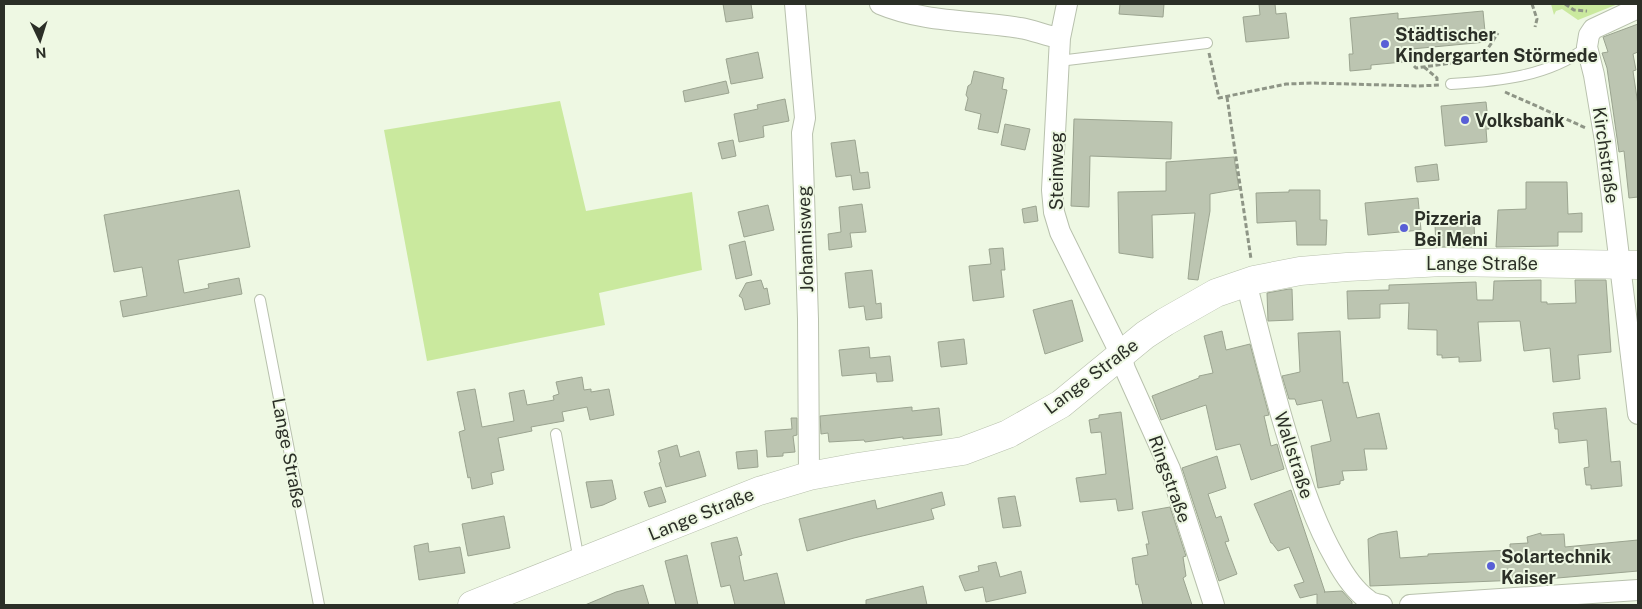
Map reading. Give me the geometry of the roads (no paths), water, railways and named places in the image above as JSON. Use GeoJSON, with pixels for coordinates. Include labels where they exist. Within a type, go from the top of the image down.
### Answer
{"type":"FeatureCollection","features":[{"type":"Feature","properties":{"kind":"main road","name":"Lange Straße"},"geometry":{"type":"LineString","coordinates":[[472,605],[758,491],[809,476],[963,451],[1008,434],[1061,404],[1145,335],[1182,311],[1216,293],[1250,281],[1276,274],[1309,270],[1443,262],[1630,264]]}},
{"type":"Feature","properties":{"kind":"street","name":"Johannisweg"},"geometry":{"type":"LineString","coordinates":[[795,4],[806,118],[802,133],[807,292],[809,476]]}},
{"type":"Feature","properties":{"kind":"street"},"geometry":{"type":"LineString","coordinates":[[880,4],[911,15],[1020,28],[1049,37],[1060,38]]}},
{"type":"Feature","properties":{"kind":"street","name":"Steinweg"},"geometry":{"type":"LineString","coordinates":[[1067,4],[1060,38],[1052,190],[1054,212],[1060,232],[1121,355]]}},
{"type":"Feature","properties":{"kind":"street"},"geometry":{"type":"LineString","coordinates":[[1587,47],[1589,35],[1594,29],[1638,8]]}},
{"type":"Feature","properties":{"kind":"street","name":"Kirchstraße"},"geometry":{"type":"LineString","coordinates":[[1587,47],[1630,264],[1638,414]]}},
{"type":"Feature","properties":{"kind":"street","name":"Wallstraße"},"geometry":{"type":"LineString","coordinates":[[1250,281],[1280,414],[1315,516],[1327,545],[1355,588],[1369,602],[1382,605]]}},
{"type":"Feature","properties":{"kind":"street","name":"Ringstraße"},"geometry":{"type":"LineString","coordinates":[[1121,355],[1125,369],[1170,469],[1214,605]]}},
{"type":"Feature","properties":{"kind":"street"},"geometry":{"type":"LineString","coordinates":[[1410,605],[1638,590]]}},
{"type":"Feature","properties":{"kind":"lane"},"geometry":{"type":"LineString","coordinates":[[1059,61],[1207,43]]}},
{"type":"Feature","properties":{"kind":"lane"},"geometry":{"type":"LineString","coordinates":[[1451,84],[1483,82],[1540,71],[1557,66],[1587,47]]}},
{"type":"Feature","properties":{"kind":"lane","name":"Lange Straße"},"geometry":{"type":"LineString","coordinates":[[260,300],[319,605]]}},
{"type":"Feature","properties":{"kind":"lane"},"geometry":{"type":"LineString","coordinates":[[556,434],[579,562]]}},
{"type":"Feature","properties":{"kind":"place","name":"Städtischer Kindergarten Störmede"},"geometry":{"type":"Point","coordinates":[1385,44]}},
{"type":"Feature","properties":{"kind":"place","name":"Volksbank"},"geometry":{"type":"Point","coordinates":[1465,120]}},
{"type":"Feature","properties":{"kind":"place","name":"Pizzeria Bei Meni"},"geometry":{"type":"Point","coordinates":[1404,228]}},
{"type":"Feature","properties":{"kind":"place","name":"Solartechnik Kaiser"},"geometry":{"type":"Point","coordinates":[1491,566]}}]}
